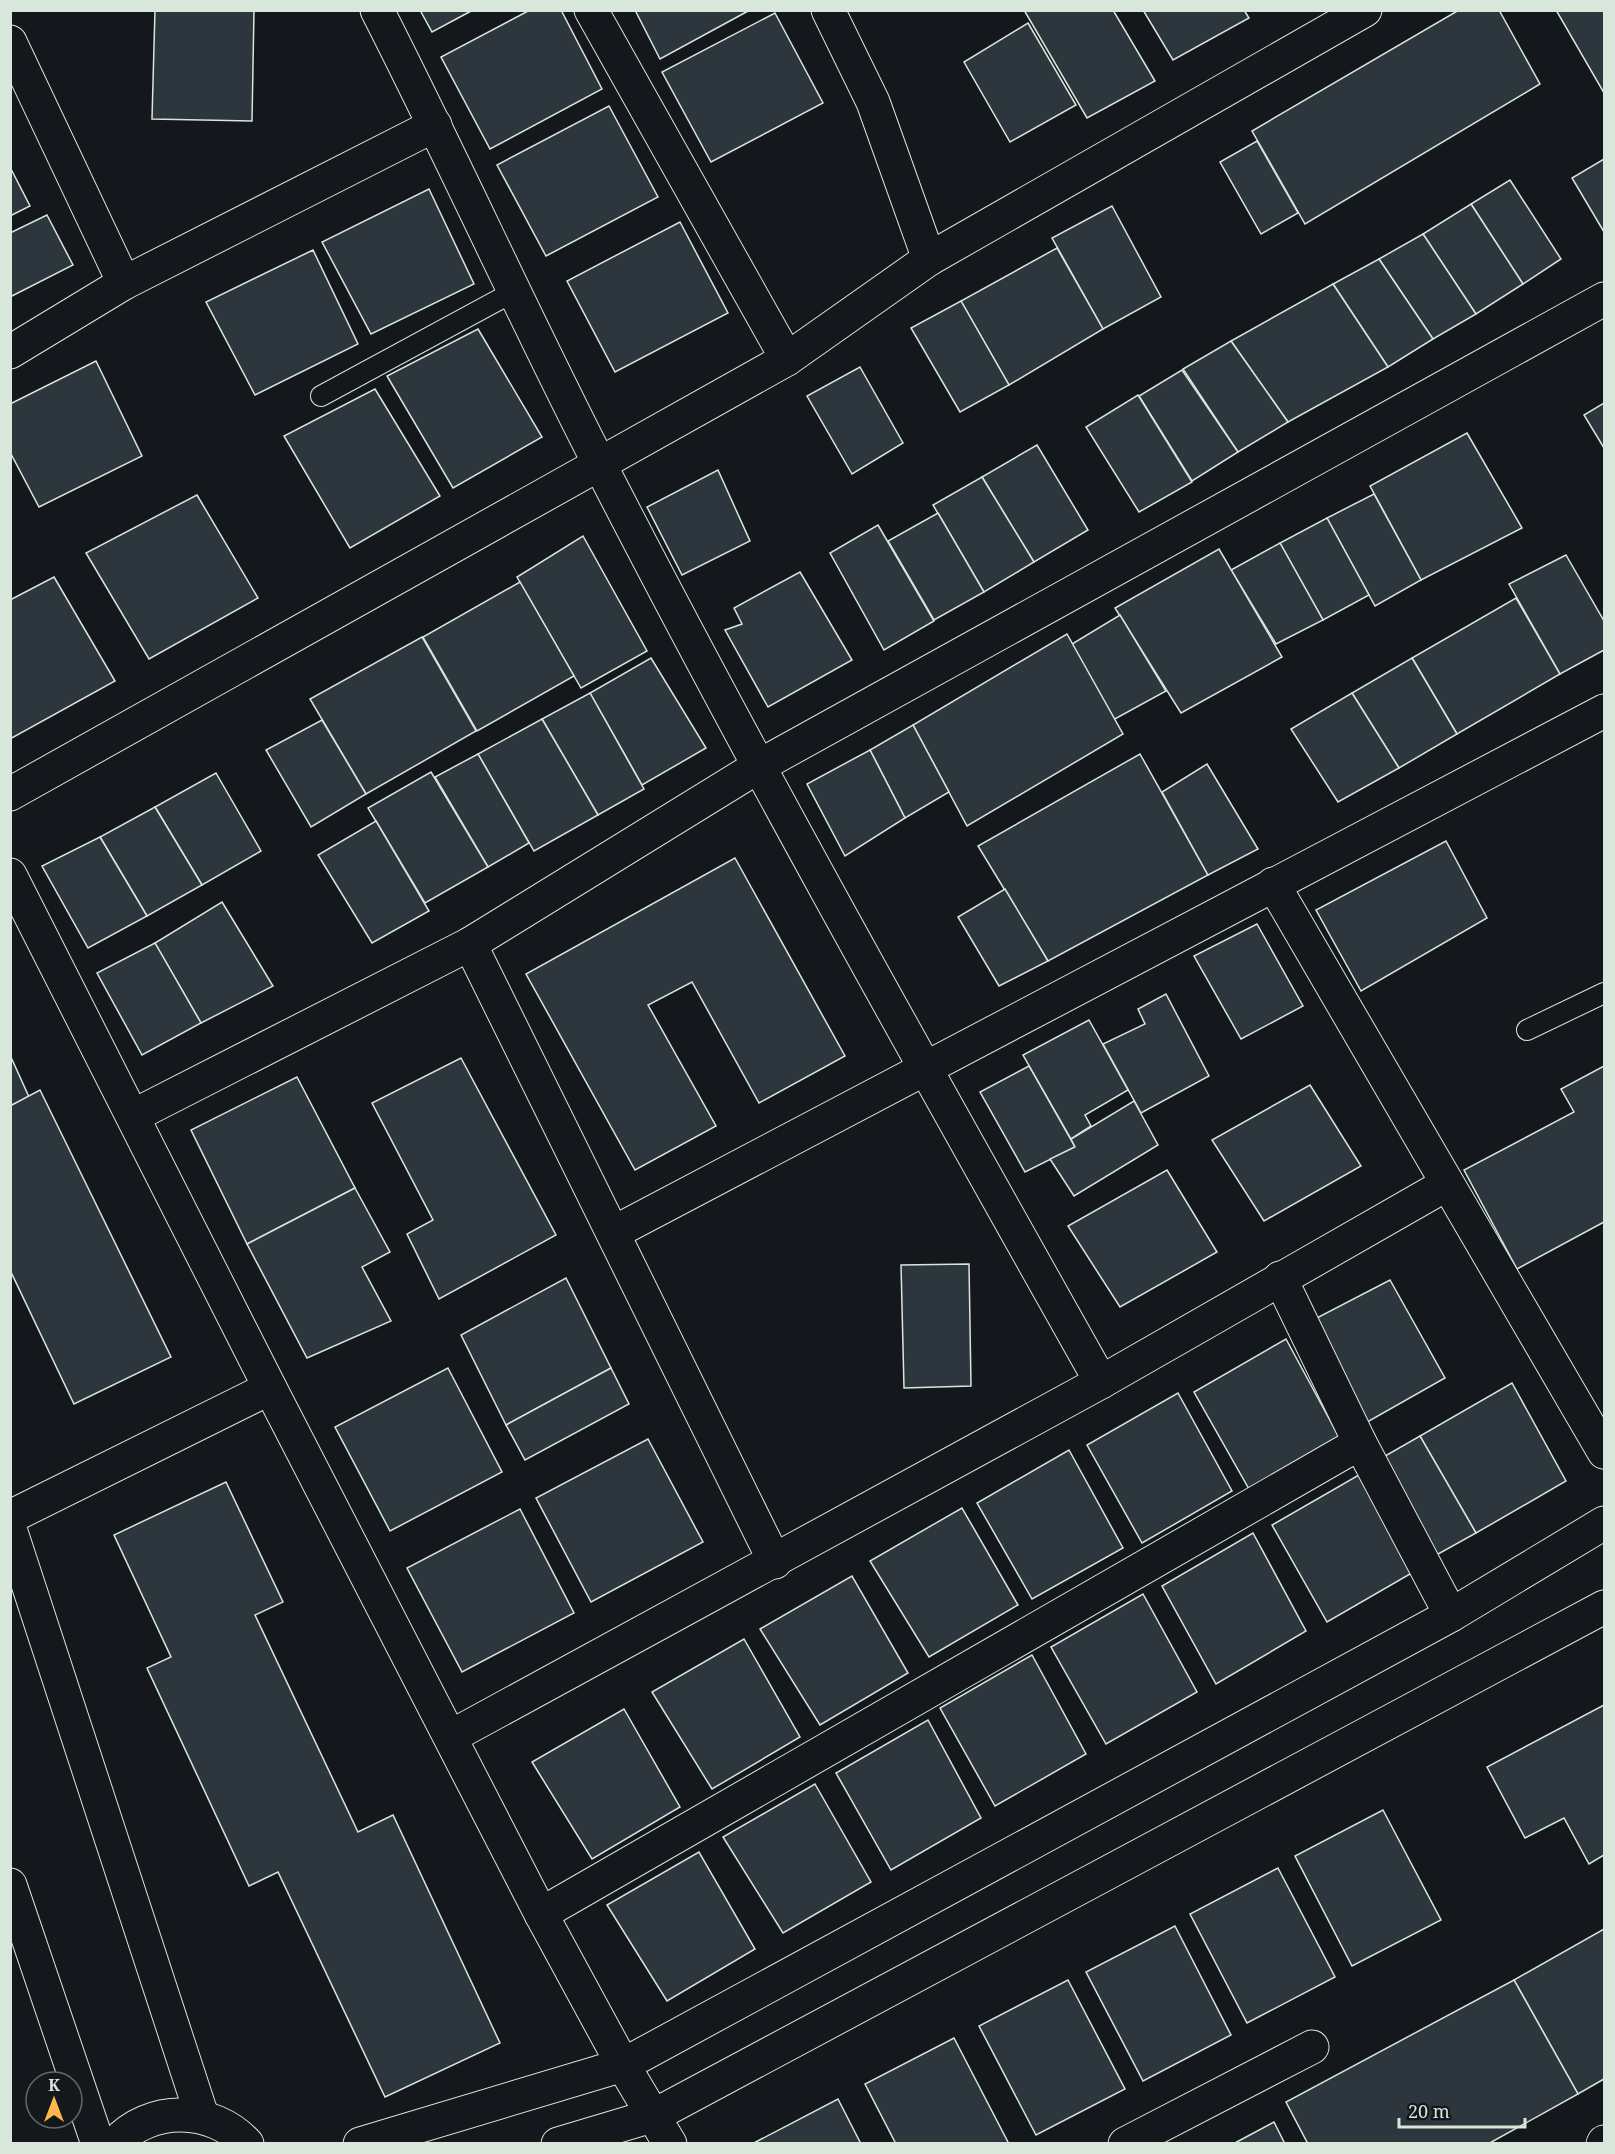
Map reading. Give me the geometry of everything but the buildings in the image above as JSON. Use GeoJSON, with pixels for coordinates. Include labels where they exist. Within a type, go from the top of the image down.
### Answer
{"type":"FeatureCollection","features":[{"type":"Feature","properties":{"kind":"street"},"geometry":{"type":"LineString","coordinates":[[377,10],[599,464],[759,766],[924,1067],[1101,1382]]}},
{"type":"Feature","properties":{"kind":"street"},"geometry":{"type":"LineString","coordinates":[[591,10],[787,359]]}},
{"type":"Feature","properties":{"kind":"street"},"geometry":{"type":"LineString","coordinates":[[828,10],[873,102],[930,259]]}},
{"type":"Feature","properties":{"kind":"street"},"geometry":{"type":"LineString","coordinates":[[10,794],[787,359],[930,259],[1365,10]]}},
{"type":"Feature","properties":{"kind":"street"},"geometry":{"type":"LineString","coordinates":[[10,42],[124,283]]}},
{"type":"Feature","properties":{"kind":"street"},"geometry":{"type":"LineString","coordinates":[[10,352],[124,283],[435,125]]}},
{"type":"Feature","properties":{"kind":"street"},"geometry":{"type":"LineString","coordinates":[[133,1116],[470,944],[759,766],[1605,299]]}},
{"type":"Feature","properties":{"kind":"street"},"geometry":{"type":"LineString","coordinates":[[613,1233],[924,1067],[1605,711]]}},
{"type":"Feature","properties":{"kind":"street"},"geometry":{"type":"LineString","coordinates":[[10,874],[270,1388],[452,1736],[541,1914],[623,2065],[655,2115],[670,2144]]}},
{"type":"Feature","properties":{"kind":"street"},"geometry":{"type":"LineString","coordinates":[[1273,884],[1605,1452]]}},
{"type":"Feature","properties":{"kind":"street"},"geometry":{"type":"LineString","coordinates":[[470,944],[774,1562]]}},
{"type":"Feature","properties":{"kind":"street"},"geometry":{"type":"LineString","coordinates":[[452,1736],[1101,1382],[1447,1184]]}},
{"type":"Feature","properties":{"kind":"street"},"geometry":{"type":"LineString","coordinates":[[1280,1278],[1360,1443],[1451,1615]]}},
{"type":"Feature","properties":{"kind":"street"},"geometry":{"type":"LineString","coordinates":[[10,1517],[270,1388]]}},
{"type":"Feature","properties":{"kind":"street"},"geometry":{"type":"LineString","coordinates":[[541,1914],[1360,1443]]}},
{"type":"Feature","properties":{"kind":"street"},"geometry":{"type":"LineString","coordinates":[[360,2144],[623,2065],[1451,1615],[1605,1523]]}},
{"type":"Feature","properties":{"kind":"street"},"geometry":{"type":"LineString","coordinates":[[10,1529],[202,2116]]}},
{"type":"Feature","properties":{"kind":"street"},"geometry":{"type":"LineString","coordinates":[[558,2144],[655,2115],[1605,1607]]}},
{"type":"Feature","properties":{"kind":"street"},"geometry":{"type":"LineString","coordinates":[[10,1886],[98,2144]]}},
{"type":"Feature","properties":{"kind":"street"},"geometry":{"type":"LineString","coordinates":[[1125,2144],[1312,2047]]}},
{"type":"Feature","properties":{"kind":"street"},"geometry":{"type":"LineString","coordinates":[[115,2144],[122,2136],[146,2120],[174,2114],[202,2116],[223,2124],[247,2144]]}},
{"type":"Feature","properties":{"kind":"lane"},"geometry":{"type":"LineString","coordinates":[[321,396],[515,291]]}},
{"type":"Feature","properties":{"kind":"lane"},"geometry":{"type":"LineString","coordinates":[[1527,1030],[1605,993]]}}]}
